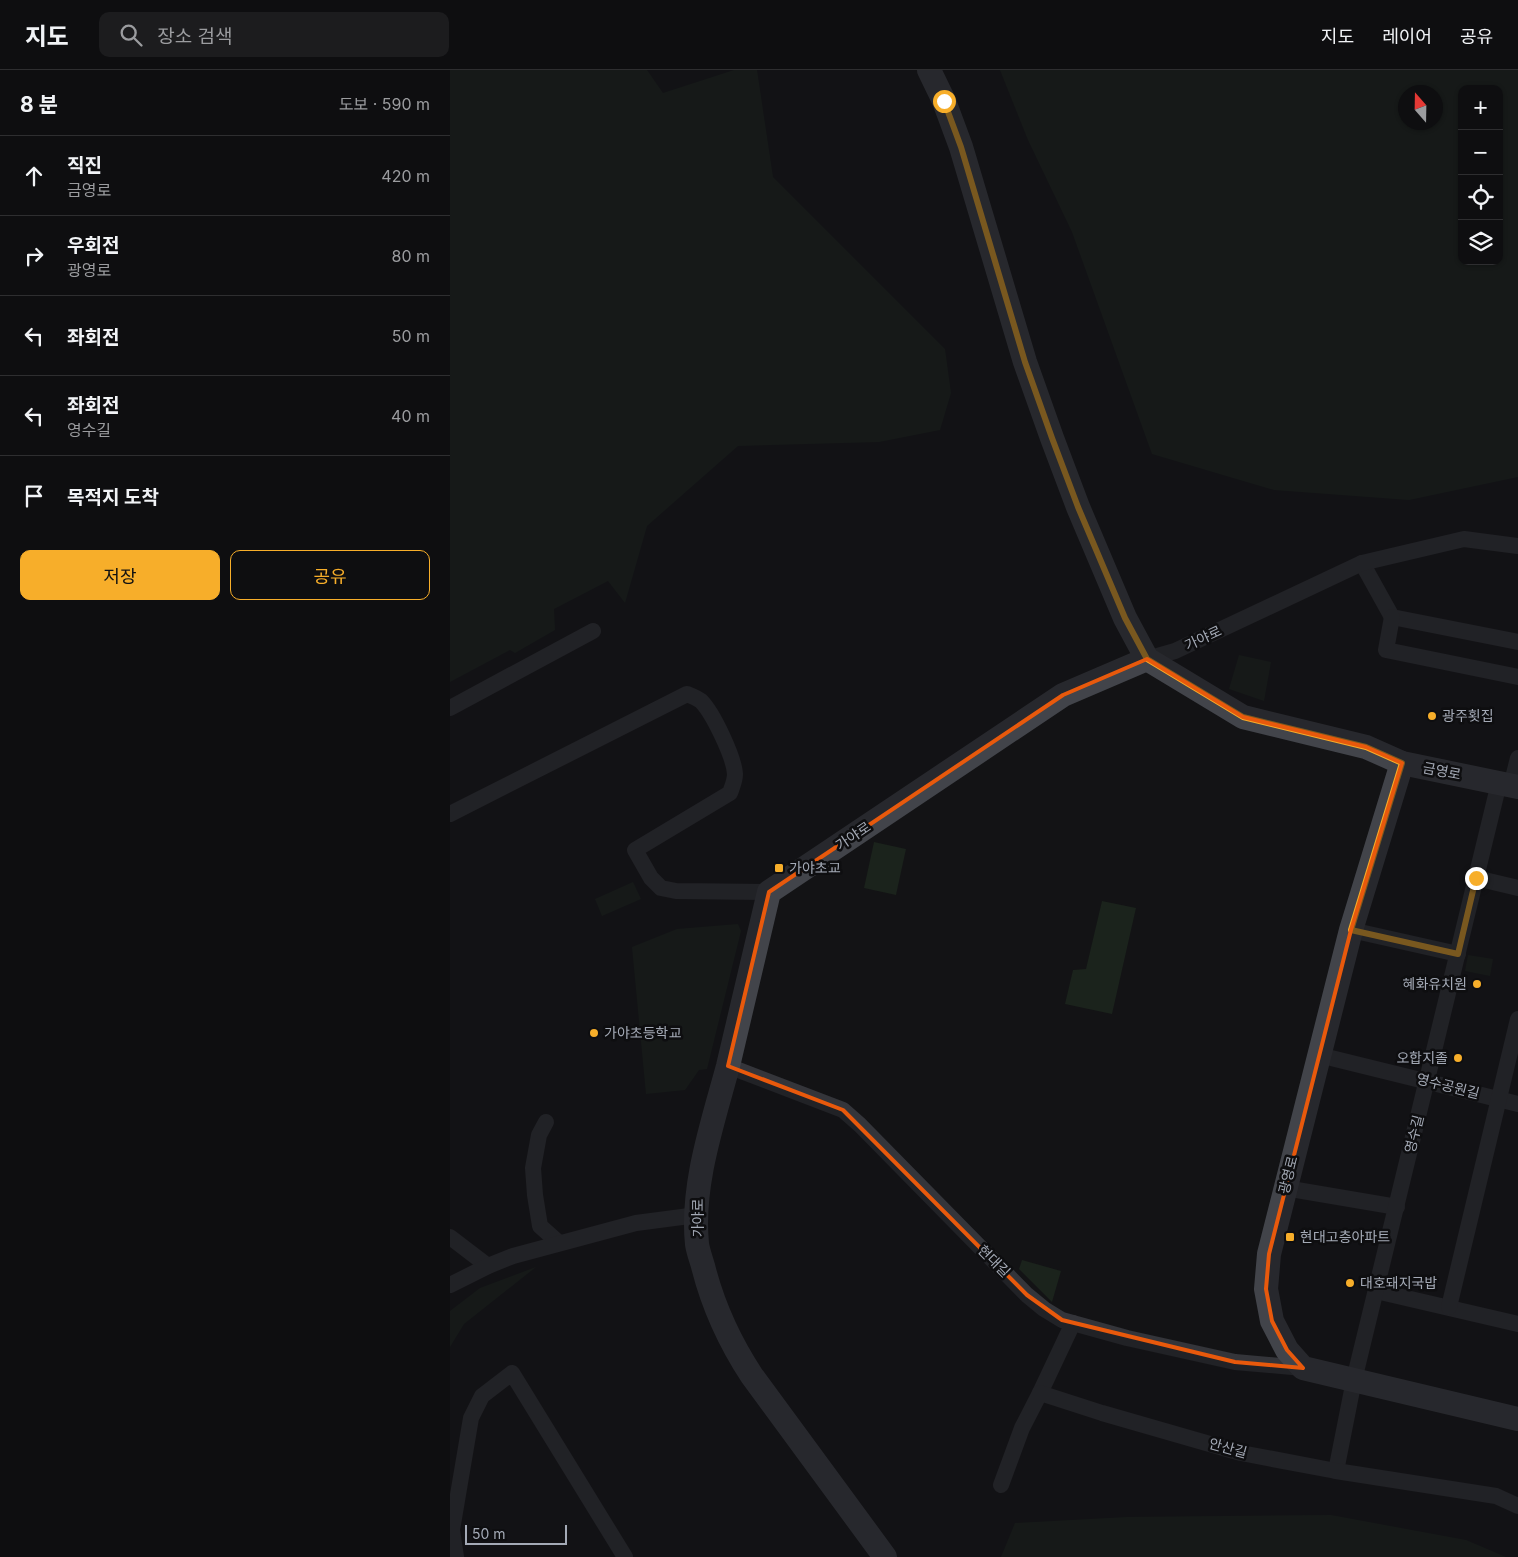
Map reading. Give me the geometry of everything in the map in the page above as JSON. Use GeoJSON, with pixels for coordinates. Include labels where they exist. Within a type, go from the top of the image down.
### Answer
{"type":"FeatureCollection","features":[{"type":"Feature","properties":{"kind":"street"},"geometry":{"type":"LineString","coordinates":[[929,70],[944,101],[961,147],[1025,362],[1052,438],[1078,507],[1125,618],[1147,659]]}},
{"type":"Feature","properties":{"kind":"street","name":"가야로"},"geometry":{"type":"LineString","coordinates":[[885,1557],[735,1350],[717,1311],[697,1244],[696,1200],[710,1133],[728,1066],[769,892],[1064,694],[1147,659],[1174,651],[1362,564],[1464,539],[1518,546]]}},
{"type":"Feature","properties":{"kind":"street"},"geometry":{"type":"LineString","coordinates":[[1362,564],[1392,617],[1386,650],[1518,677]]}},
{"type":"Feature","properties":{"kind":"street"},"geometry":{"type":"LineString","coordinates":[[1392,617],[1518,642]]}},
{"type":"Feature","properties":{"kind":"street"},"geometry":{"type":"LineString","coordinates":[[450,708],[593,631]]}},
{"type":"Feature","properties":{"kind":"street","name":"금영로"},"geometry":{"type":"LineString","coordinates":[[1147,659],[1243,717],[1366,747],[1402,763],[1509,785]]}},
{"type":"Feature","properties":{"kind":"street"},"geometry":{"type":"LineString","coordinates":[[450,814],[687,694],[699,699],[706,707],[730,752],[735,777],[730,793],[635,850],[651,878],[660,888],[769,892]]}},
{"type":"Feature","properties":{"kind":"street","name":"영수길"},"geometry":{"type":"LineString","coordinates":[[1336,1471],[1354,1380],[1476,878],[1518,758]]}},
{"type":"Feature","properties":{"kind":"street","name":"광영로"},"geometry":{"type":"LineString","coordinates":[[1303,1368],[1287,1350],[1272,1321],[1266,1290],[1269,1254],[1351,930],[1402,763]]}},
{"type":"Feature","properties":{"kind":"street"},"geometry":{"type":"LineString","coordinates":[[1476,878],[1518,888]]}},
{"type":"Feature","properties":{"kind":"street"},"geometry":{"type":"LineString","coordinates":[[1351,930],[1458,954]]}},
{"type":"Feature","properties":{"kind":"street"},"geometry":{"type":"LineString","coordinates":[[1449,1307],[1518,1019]]}},
{"type":"Feature","properties":{"kind":"street","name":"영수공원길"},"geometry":{"type":"LineString","coordinates":[[1319,1055],[1518,1104]]}},
{"type":"Feature","properties":{"kind":"street","name":"현대길"},"geometry":{"type":"LineString","coordinates":[[728,1066],[843,1110],[1027,1295],[1044,1309],[1062,1320],[1127,1338],[1235,1362],[1303,1368]]}},
{"type":"Feature","properties":{"kind":"street"},"geometry":{"type":"LineString","coordinates":[[546,1122],[539,1135],[533,1168],[540,1226],[559,1243]]}},
{"type":"Feature","properties":{"kind":"street"},"geometry":{"type":"LineString","coordinates":[[1285,1188],[1396,1207]]}},
{"type":"Feature","properties":{"kind":"street"},"geometry":{"type":"LineString","coordinates":[[450,1285],[512,1256],[636,1223],[697,1215]]}},
{"type":"Feature","properties":{"kind":"street"},"geometry":{"type":"LineString","coordinates":[[450,1238],[488,1266]]}},
{"type":"Feature","properties":{"kind":"street"},"geometry":{"type":"LineString","coordinates":[[1376,1290],[1518,1324]]}},
{"type":"Feature","properties":{"kind":"street"},"geometry":{"type":"LineString","coordinates":[[1001,1485],[1022,1428],[1073,1323]]}},
{"type":"Feature","properties":{"kind":"street"},"geometry":{"type":"LineString","coordinates":[[1303,1368],[1518,1419]]}},
{"type":"Feature","properties":{"kind":"street"},"geometry":{"type":"LineString","coordinates":[[456,1557],[452,1530],[471,1418],[482,1396],[512,1373],[624,1557]]}},
{"type":"Feature","properties":{"kind":"street","name":"안산길"},"geometry":{"type":"LineString","coordinates":[[1040,1393],[1241,1453],[1336,1471],[1496,1496],[1518,1506]]}},
{"type":"Feature","properties":{"kind":"highlighted area"},"geometry":{"type":"Polygon","coordinates":[[[1147,659],[1243,717],[1366,747],[1402,763],[1351,930],[1269,1254],[1266,1289],[1272,1321],[1287,1350],[1303,1368],[1235,1362],[1062,1320],[1027,1295],[843,1110],[728,1066],[769,892],[1063,695],[1147,659]]]}},
{"type":"Feature","properties":{"kind":"shaded area"},"geometry":{"type":"Polygon","coordinates":[[[450,70],[647,70],[663,93],[734,70],[757,70],[773,177],[945,349],[951,393],[940,430],[879,442],[738,446],[647,526],[625,603],[608,581],[554,609],[555,630],[515,653],[510,650],[450,682],[450,70]]]}},
{"type":"Feature","properties":{"kind":"shaded area"},"geometry":{"type":"Polygon","coordinates":[[[1000,70],[1518,70],[1518,477],[1409,500],[1274,490],[1152,454],[1072,232],[1028,140],[1000,70]]]}},
{"type":"Feature","properties":{"kind":"shaded area"},"geometry":{"type":"Polygon","coordinates":[[[1239,655],[1271,662],[1264,701],[1229,689],[1239,655]]]}},
{"type":"Feature","properties":{"kind":"shaded area"},"geometry":{"type":"Polygon","coordinates":[[[874,842],[906,849],[896,895],[864,888],[874,842]]]}},
{"type":"Feature","properties":{"kind":"shaded area"},"geometry":{"type":"Polygon","coordinates":[[[633,882],[641,899],[602,916],[595,899],[633,882]]]}},
{"type":"Feature","properties":{"kind":"shaded area"},"geometry":{"type":"Polygon","coordinates":[[[1102,901],[1136,908],[1112,1014],[1065,1004],[1073,970],[1086,969],[1102,901]]]}},
{"type":"Feature","properties":{"kind":"shaded area"},"geometry":{"type":"Polygon","coordinates":[[[738,924],[741,931],[707,1069],[699,1070],[685,1090],[646,1094],[632,947],[677,929],[738,924]]]}},
{"type":"Feature","properties":{"kind":"shaded area"},"geometry":{"type":"Polygon","coordinates":[[[1468,955],[1493,959],[1490,976],[1465,971],[1468,955]]]}},
{"type":"Feature","properties":{"kind":"shaded area"},"geometry":{"type":"Polygon","coordinates":[[[1022,1260],[1061,1271],[1052,1302],[1019,1269],[1022,1260]]]}},
{"type":"Feature","properties":{"kind":"shaded area"},"geometry":{"type":"Polygon","coordinates":[[[536,1267],[464,1324],[450,1347],[450,1311],[480,1288],[536,1267]]]}},
{"type":"Feature","properties":{"kind":"shaded area"},"geometry":{"type":"Polygon","coordinates":[[[1331,1515],[1466,1540],[1506,1557],[1001,1557],[1015,1523],[1127,1517],[1331,1515]]]}},
{"type":"Feature","properties":{"kind":"place","name":"광주횟집"},"geometry":{"type":"Point","coordinates":[1432,716]}},
{"type":"Feature","properties":{"kind":"place","name":"가야초교"},"geometry":{"type":"Point","coordinates":[779,868]}},
{"type":"Feature","properties":{"kind":"place","name":"혜화유치원"},"geometry":{"type":"Point","coordinates":[1477,984]}},
{"type":"Feature","properties":{"kind":"place","name":"가야초등학교"},"geometry":{"type":"Point","coordinates":[594,1033]}},
{"type":"Feature","properties":{"kind":"place","name":"오합지졸"},"geometry":{"type":"Point","coordinates":[1458,1058]}},
{"type":"Feature","properties":{"kind":"place","name":"현대고층아파트"},"geometry":{"type":"Point","coordinates":[1290,1237]}},
{"type":"Feature","properties":{"kind":"place","name":"대호돼지국밥"},"geometry":{"type":"Point","coordinates":[1350,1283]}},
{"type":"Feature","properties":{"kind":"route"},"geometry":{"type":"LineString","coordinates":[[944,101],[961,147],[1025,362],[1052,438],[1078,507],[1125,618],[1147,659],[1243,717],[1366,747],[1402,763],[1351,930],[1458,954],[1476,878]]}}]}
